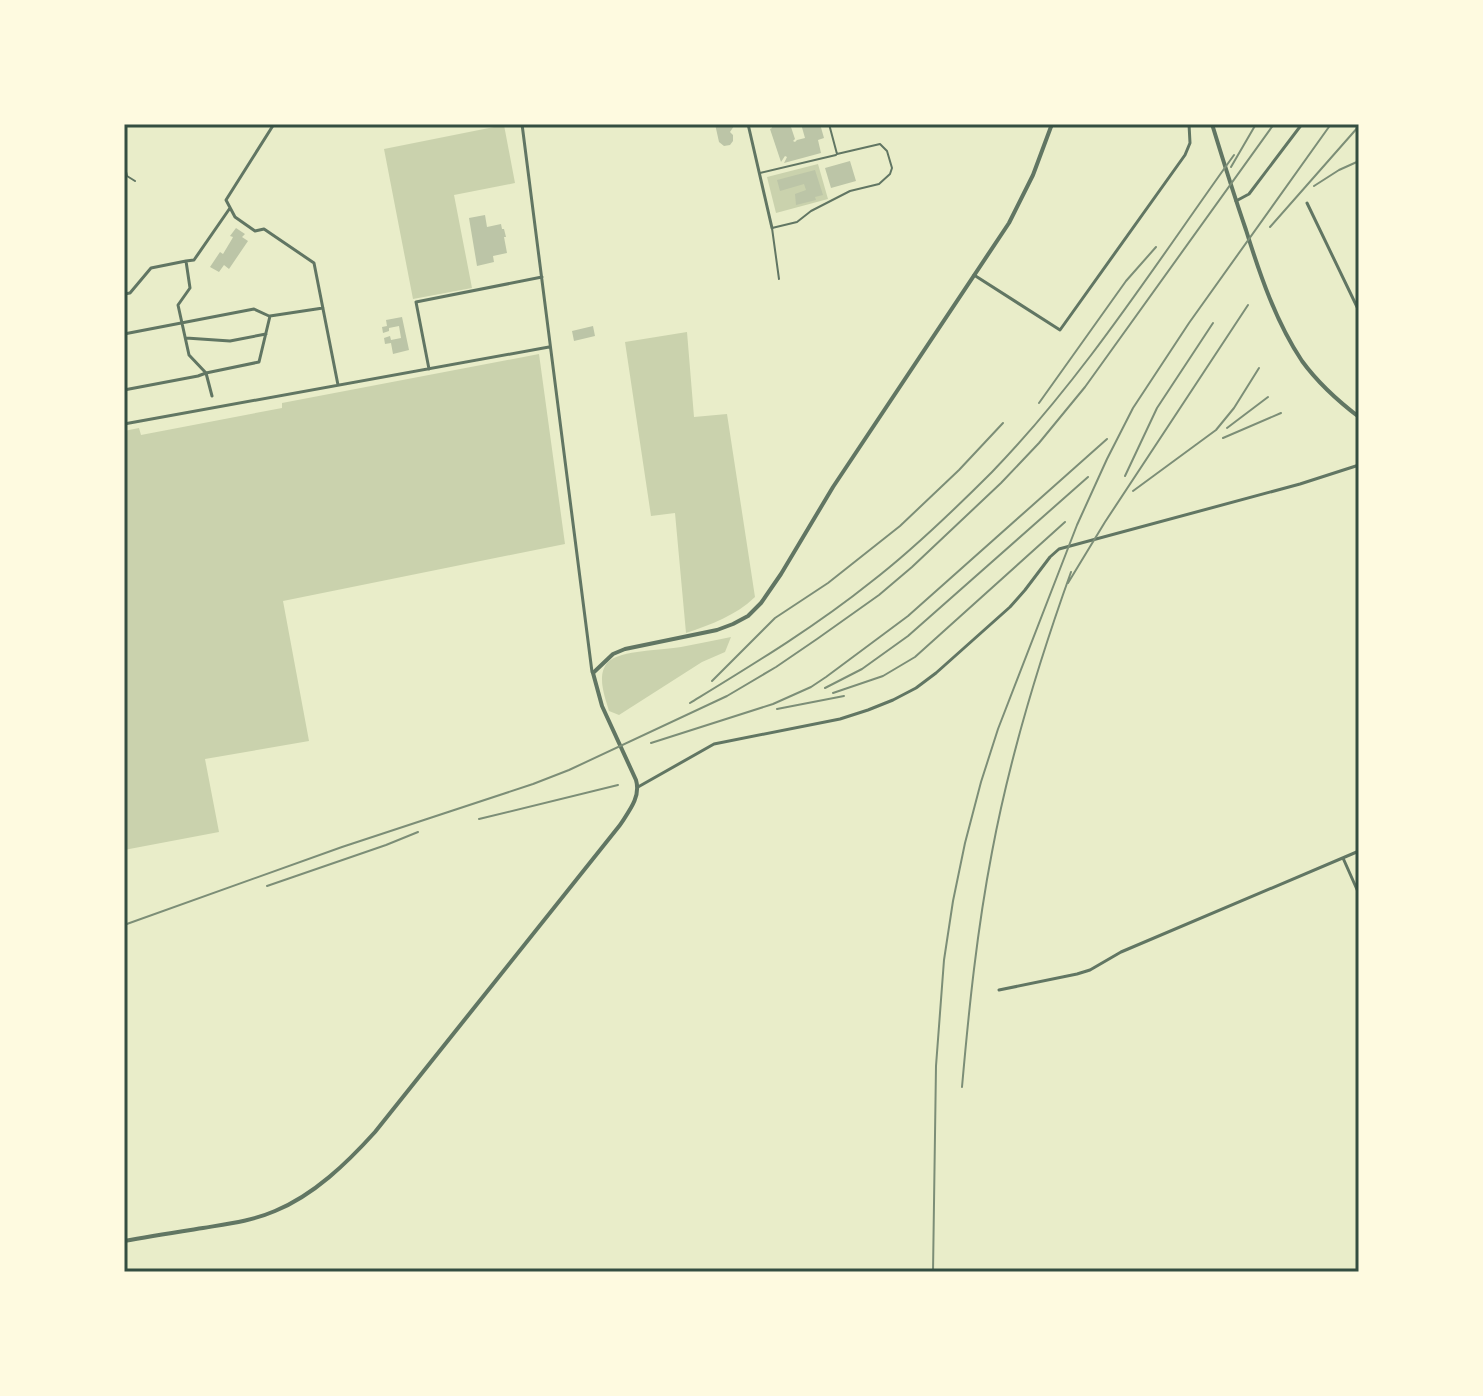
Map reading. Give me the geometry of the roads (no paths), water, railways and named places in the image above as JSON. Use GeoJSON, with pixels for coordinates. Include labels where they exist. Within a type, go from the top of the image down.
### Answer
{"type":"FeatureCollection","features":[{"type":"Feature","properties":{"kind":"street"},"geometry":{"type":"LineString","coordinates":[[274,124],[226,200],[235,217],[255,231],[264,229],[314,263],[338,385]]}},
{"type":"Feature","properties":{"kind":"street"},"geometry":{"type":"LineString","coordinates":[[124,1241],[250,1220],[277,1211],[348,1161],[375,1132],[620,825],[635,800],[638,787],[634,773],[597,691],[593,673],[522,124]]}},
{"type":"Feature","properties":{"kind":"street"},"geometry":{"type":"LineString","coordinates":[[748,124],[772,228]]}},
{"type":"Feature","properties":{"kind":"street"},"geometry":{"type":"LineString","coordinates":[[593,673],[613,654],[625,649],[725,627],[748,616],[761,603],[833,487],[1009,223],[1033,175],[1052,124]]}},
{"type":"Feature","properties":{"kind":"street"},"geometry":{"type":"LineString","coordinates":[[974,275],[1060,330],[1185,155],[1190,143],[1189,124]]}},
{"type":"Feature","properties":{"kind":"street"},"geometry":{"type":"LineString","coordinates":[[1212,124],[1244,227],[1277,314],[1302,361],[1318,381],[1359,417]]}},
{"type":"Feature","properties":{"kind":"street"},"geometry":{"type":"LineString","coordinates":[[1236,201],[1249,194],[1302,124]]}},
{"type":"Feature","properties":{"kind":"street"},"geometry":{"type":"LineString","coordinates":[[1307,203],[1359,311]]}},
{"type":"Feature","properties":{"kind":"street"},"geometry":{"type":"LineString","coordinates":[[124,294],[130,293],[151,268],[194,260],[230,208]]}},
{"type":"Feature","properties":{"kind":"street"},"geometry":{"type":"LineString","coordinates":[[186,261],[190,288],[178,305],[189,355],[206,373],[212,396]]}},
{"type":"Feature","properties":{"kind":"street"},"geometry":{"type":"LineString","coordinates":[[429,369],[416,302],[542,277]]}},
{"type":"Feature","properties":{"kind":"street"},"geometry":{"type":"LineString","coordinates":[[124,334],[254,309],[270,316],[323,308]]}},
{"type":"Feature","properties":{"kind":"street"},"geometry":{"type":"LineString","coordinates":[[124,390],[259,362],[270,316]]}},
{"type":"Feature","properties":{"kind":"street"},"geometry":{"type":"LineString","coordinates":[[185,338],[230,341],[266,334]]}},
{"type":"Feature","properties":{"kind":"street"},"geometry":{"type":"LineString","coordinates":[[124,424],[551,347]]}},
{"type":"Feature","properties":{"kind":"street"},"geometry":{"type":"LineString","coordinates":[[638,787],[714,744],[840,719],[893,700],[916,688],[1010,607],[1059,549],[1359,465]]}},
{"type":"Feature","properties":{"kind":"street"},"geometry":{"type":"LineString","coordinates":[[999,990],[1056,980],[1090,970],[1121,952],[1359,851]]}},
{"type":"Feature","properties":{"kind":"street"},"geometry":{"type":"LineString","coordinates":[[1343,858],[1359,894]]}},
{"type":"Feature","properties":{"kind":"lane"},"geometry":{"type":"LineString","coordinates":[[829,124],[837,154]]}},
{"type":"Feature","properties":{"kind":"lane"},"geometry":{"type":"LineString","coordinates":[[759,174],[880,144],[887,151],[892,168],[879,184],[850,191],[811,211],[797,222],[772,228],[779,279]]}},
{"type":"Feature","properties":{"kind":"lane"},"geometry":{"type":"LineString","coordinates":[[124,163],[127,176],[135,181]]}},
{"type":"Feature","properties":{"kind":"railway"},"geometry":{"type":"LineString","coordinates":[[1231,167],[1256,124]]}},
{"type":"Feature","properties":{"kind":"railway"},"geometry":{"type":"LineString","coordinates":[[124,925],[569,770],[727,696],[817,639],[912,567],[1039,443],[1085,387],[1274,124]]}},
{"type":"Feature","properties":{"kind":"railway"},"geometry":{"type":"LineString","coordinates":[[933,1272],[936,1066],[944,960],[965,843],[998,729],[1077,525],[1133,408],[1189,323],[1331,124]]}},
{"type":"Feature","properties":{"kind":"railway"},"geometry":{"type":"LineString","coordinates":[[1270,227],[1359,126]]}},
{"type":"Feature","properties":{"kind":"railway"},"geometry":{"type":"LineString","coordinates":[[690,703],[850,599],[918,543],[992,472],[1089,358],[1234,155]]}},
{"type":"Feature","properties":{"kind":"railway"},"geometry":{"type":"LineString","coordinates":[[1314,186],[1359,161]]}},
{"type":"Feature","properties":{"kind":"railway"},"geometry":{"type":"LineString","coordinates":[[1039,403],[1126,281],[1156,247]]}},
{"type":"Feature","properties":{"kind":"railway"},"geometry":{"type":"LineString","coordinates":[[1068,583],[1248,305]]}},
{"type":"Feature","properties":{"kind":"railway"},"geometry":{"type":"LineString","coordinates":[[1125,476],[1157,408],[1213,323]]}},
{"type":"Feature","properties":{"kind":"railway"},"geometry":{"type":"LineString","coordinates":[[1133,491],[1216,430],[1259,368]]}},
{"type":"Feature","properties":{"kind":"railway"},"geometry":{"type":"LineString","coordinates":[[1227,428],[1268,397]]}},
{"type":"Feature","properties":{"kind":"railway"},"geometry":{"type":"LineString","coordinates":[[1223,438],[1281,413]]}},
{"type":"Feature","properties":{"kind":"railway"},"geometry":{"type":"LineString","coordinates":[[712,681],[775,618],[828,583],[900,526],[1003,423]]}},
{"type":"Feature","properties":{"kind":"railway"},"geometry":{"type":"LineString","coordinates":[[651,743],[773,704],[811,687],[908,616],[1107,439]]}},
{"type":"Feature","properties":{"kind":"railway"},"geometry":{"type":"LineString","coordinates":[[825,688],[862,669],[908,636],[1088,477]]}},
{"type":"Feature","properties":{"kind":"railway"},"geometry":{"type":"LineString","coordinates":[[833,693],[883,676],[915,657],[1065,522]]}},
{"type":"Feature","properties":{"kind":"railway"},"geometry":{"type":"LineString","coordinates":[[962,1087],[978,940],[999,816],[1026,710],[1071,572]]}},
{"type":"Feature","properties":{"kind":"railway"},"geometry":{"type":"LineString","coordinates":[[777,709],[844,696]]}},
{"type":"Feature","properties":{"kind":"railway"},"geometry":{"type":"LineString","coordinates":[[479,819],[618,785]]}},
{"type":"Feature","properties":{"kind":"railway"},"geometry":{"type":"LineString","coordinates":[[267,886],[418,832]]}}]}
